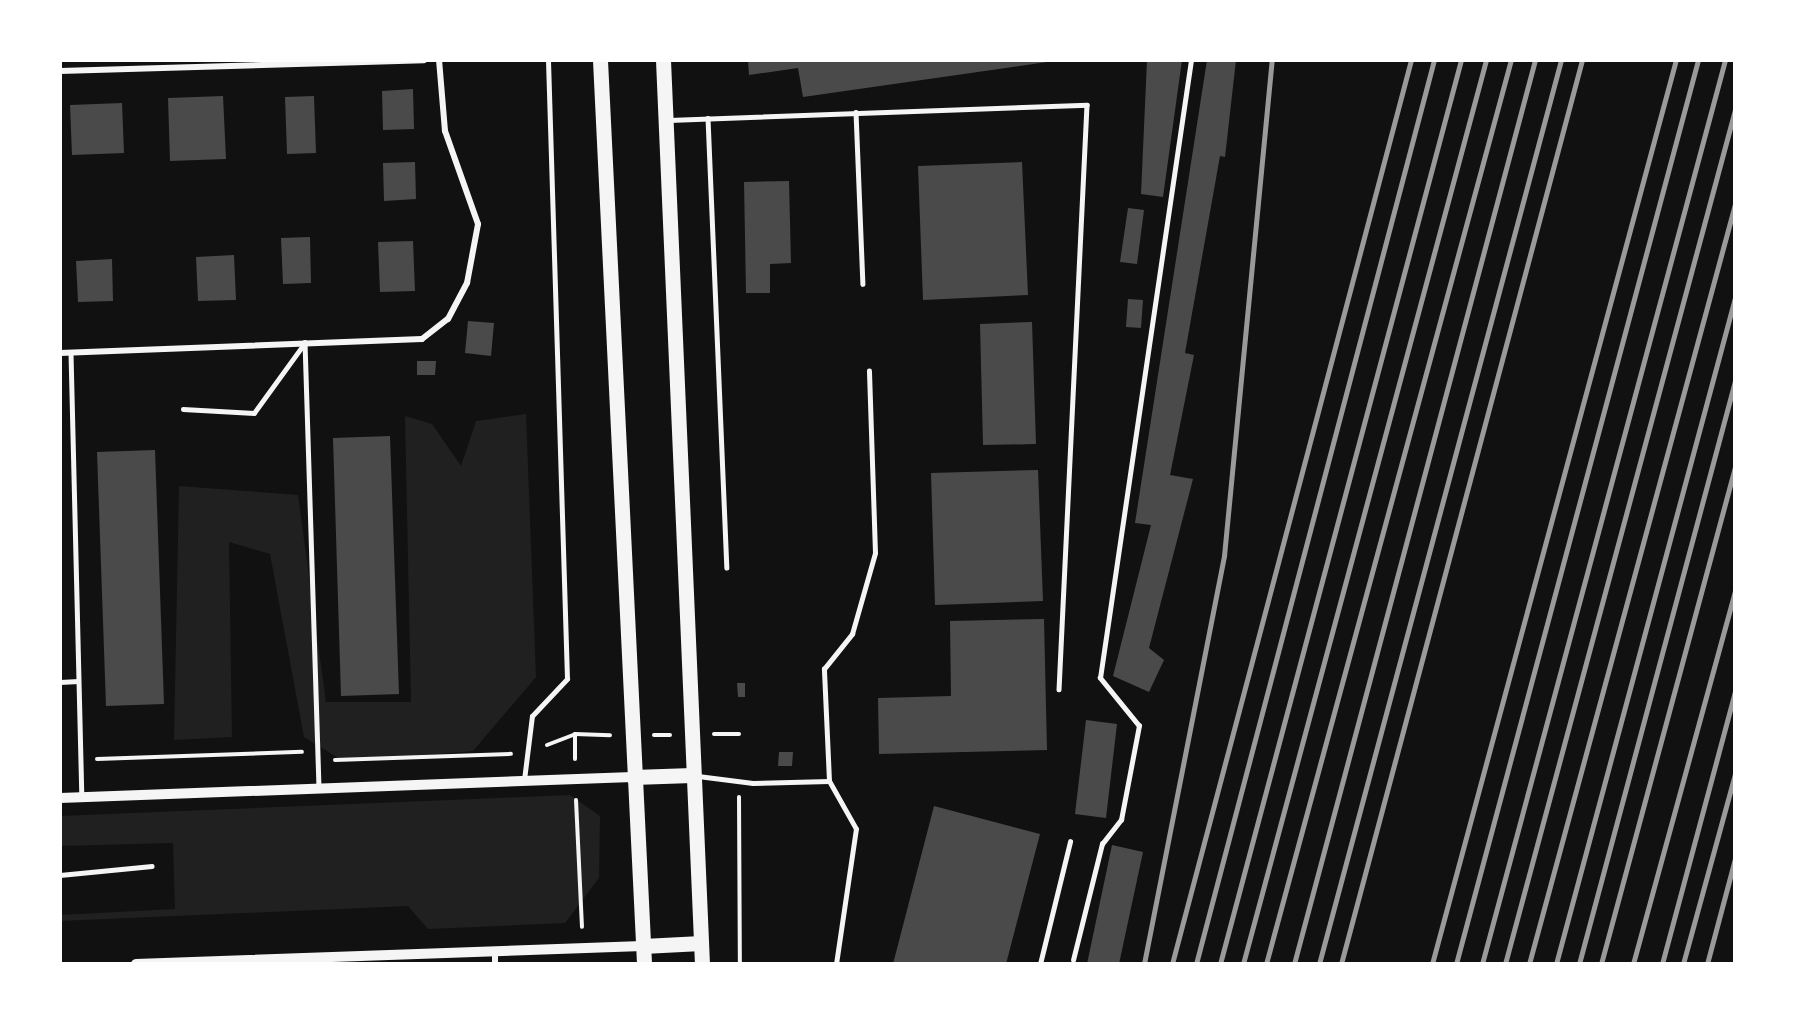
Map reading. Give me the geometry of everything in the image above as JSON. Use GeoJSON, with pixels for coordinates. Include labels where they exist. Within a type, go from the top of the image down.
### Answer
{"type":"FeatureCollection","features":[{"type":"Feature","properties":{"kind":"main road"},"geometry":{"type":"LineString","coordinates":[[600,60],[633,777],[644,964]]}},
{"type":"Feature","properties":{"kind":"main road"},"geometry":{"type":"LineString","coordinates":[[663,60],[692,775],[702,964]]}},
{"type":"Feature","properties":{"kind":"main road"},"geometry":{"type":"LineString","coordinates":[[633,777],[692,775]]}},
{"type":"Feature","properties":{"kind":"main road"},"geometry":{"type":"LineString","coordinates":[[643,946],[701,943]]}},
{"type":"Feature","properties":{"kind":"street"},"geometry":{"type":"LineString","coordinates":[[60,71],[424,60]]}},
{"type":"Feature","properties":{"kind":"street"},"geometry":{"type":"LineString","coordinates":[[60,353],[422,339],[448,319],[467,283],[478,224],[445,131],[440,60]]}},
{"type":"Feature","properties":{"kind":"street"},"geometry":{"type":"LineString","coordinates":[[60,798],[633,777]]}},
{"type":"Feature","properties":{"kind":"street"},"geometry":{"type":"LineString","coordinates":[[136,964],[643,946]]}},
{"type":"Feature","properties":{"kind":"street"},"geometry":{"type":"LineString","coordinates":[[495,950],[495,964]]}},
{"type":"Feature","properties":{"kind":"lane"},"geometry":{"type":"LineString","coordinates":[[524,782],[531,716],[567,679],[548,60]]}},
{"type":"Feature","properties":{"kind":"lane"},"geometry":{"type":"LineString","coordinates":[[1073,960],[1102,844],[1121,820],[1139,726],[1100,678],[1191,60]]}},
{"type":"Feature","properties":{"kind":"lane"},"geometry":{"type":"LineString","coordinates":[[666,120],[1087,105],[1059,689]]}},
{"type":"Feature","properties":{"kind":"lane"},"geometry":{"type":"LineString","coordinates":[[855,112],[863,284]]}},
{"type":"Feature","properties":{"kind":"lane"},"geometry":{"type":"LineString","coordinates":[[708,118],[727,568]]}},
{"type":"Feature","properties":{"kind":"lane"},"geometry":{"type":"LineString","coordinates":[[183,409],[254,413],[305,342]]}},
{"type":"Feature","properties":{"kind":"lane"},"geometry":{"type":"LineString","coordinates":[[305,342],[319,789]]}},
{"type":"Feature","properties":{"kind":"lane"},"geometry":{"type":"LineString","coordinates":[[71,353],[82,797]]}},
{"type":"Feature","properties":{"kind":"lane"},"geometry":{"type":"LineString","coordinates":[[836,964],[856,829],[829,781],[824,669],[852,634],[875,553],[869,371]]}},
{"type":"Feature","properties":{"kind":"lane"},"geometry":{"type":"LineString","coordinates":[[60,682],[78,681]]}},
{"type":"Feature","properties":{"kind":"lane"},"geometry":{"type":"LineString","coordinates":[[692,775],[739,781],[829,781]]}},
{"type":"Feature","properties":{"kind":"lane"},"geometry":{"type":"LineString","coordinates":[[1040,964],[1070,842]]}},
{"type":"Feature","properties":{"kind":"lane"},"geometry":{"type":"LineString","coordinates":[[60,875],[152,866]]}},
{"type":"Feature","properties":{"kind":"path"},"geometry":{"type":"LineString","coordinates":[[739,781],[740,964]]}},
{"type":"Feature","properties":{"kind":"shaded area"},"geometry":{"type":"Polygon","coordinates":[[[526,414],[536,677],[473,751],[345,762],[304,737],[270,554],[229,542],[232,737],[174,740],[179,486],[298,495],[326,702],[411,702],[405,416],[432,424],[461,466],[476,421],[526,414]]]}},
{"type":"Feature","properties":{"kind":"shaded area"},"geometry":{"type":"Polygon","coordinates":[[[570,795],[600,816],[599,878],[565,923],[428,929],[408,906],[60,921],[60,915],[175,909],[173,843],[60,846],[60,816],[570,795]]]}},
{"type":"Feature","properties":{"kind":"building"},"geometry":{"type":"Polygon","coordinates":[[[748,60],[1054,61],[803,97],[798,68],[749,75],[748,60]]]}},
{"type":"Feature","properties":{"kind":"building"},"geometry":{"type":"Polygon","coordinates":[[[1147,60],[1182,60],[1163,197],[1141,194],[1147,60]]]}},
{"type":"Feature","properties":{"kind":"building"},"geometry":{"type":"Polygon","coordinates":[[[1207,60],[1236,60],[1225,157],[1220,156],[1185,353],[1194,355],[1170,475],[1193,479],[1149,648],[1164,660],[1149,692],[1113,676],[1151,525],[1135,523],[1207,60]]]}},
{"type":"Feature","properties":{"kind":"building"},"geometry":{"type":"Polygon","coordinates":[[[413,89],[414,129],[383,130],[382,91],[413,89]]]}},
{"type":"Feature","properties":{"kind":"building"},"geometry":{"type":"Polygon","coordinates":[[[223,96],[226,159],[170,161],[168,98],[223,96]]]}},
{"type":"Feature","properties":{"kind":"building"},"geometry":{"type":"Polygon","coordinates":[[[314,96],[316,153],[287,154],[285,97],[314,96]]]}},
{"type":"Feature","properties":{"kind":"building"},"geometry":{"type":"Polygon","coordinates":[[[122,103],[124,153],[72,155],[70,105],[122,103]]]}},
{"type":"Feature","properties":{"kind":"building"},"geometry":{"type":"Polygon","coordinates":[[[415,162],[416,199],[384,201],[383,163],[415,162]]]}},
{"type":"Feature","properties":{"kind":"building"},"geometry":{"type":"Polygon","coordinates":[[[1022,162],[1028,295],[923,300],[918,166],[1022,162]]]}},
{"type":"Feature","properties":{"kind":"building"},"geometry":{"type":"Polygon","coordinates":[[[789,181],[791,263],[770,264],[770,293],[746,293],[744,182],[789,181]]]}},
{"type":"Feature","properties":{"kind":"building"},"geometry":{"type":"Polygon","coordinates":[[[1128,208],[1144,210],[1137,264],[1120,262],[1128,208]]]}},
{"type":"Feature","properties":{"kind":"building"},"geometry":{"type":"Polygon","coordinates":[[[310,237],[311,283],[283,284],[281,238],[310,237]]]}},
{"type":"Feature","properties":{"kind":"building"},"geometry":{"type":"Polygon","coordinates":[[[413,241],[415,291],[380,292],[378,242],[413,241]]]}},
{"type":"Feature","properties":{"kind":"building"},"geometry":{"type":"Polygon","coordinates":[[[234,255],[236,300],[198,301],[196,257],[234,255]]]}},
{"type":"Feature","properties":{"kind":"building"},"geometry":{"type":"Polygon","coordinates":[[[112,259],[113,301],[78,302],[76,261],[112,259]]]}},
{"type":"Feature","properties":{"kind":"building"},"geometry":{"type":"Polygon","coordinates":[[[1128,299],[1143,300],[1141,328],[1126,327],[1128,299]]]}},
{"type":"Feature","properties":{"kind":"building"},"geometry":{"type":"Polygon","coordinates":[[[468,321],[494,323],[491,356],[465,353],[468,321]]]}},
{"type":"Feature","properties":{"kind":"building"},"geometry":{"type":"Polygon","coordinates":[[[1032,322],[1036,444],[983,445],[980,324],[1032,322]]]}},
{"type":"Feature","properties":{"kind":"building"},"geometry":{"type":"Polygon","coordinates":[[[417,361],[436,361],[435,375],[417,375],[417,361]]]}},
{"type":"Feature","properties":{"kind":"building"},"geometry":{"type":"Polygon","coordinates":[[[390,436],[399,694],[341,696],[333,438],[390,436]]]}},
{"type":"Feature","properties":{"kind":"building"},"geometry":{"type":"Polygon","coordinates":[[[155,450],[164,704],[106,706],[97,452],[155,450]]]}},
{"type":"Feature","properties":{"kind":"building"},"geometry":{"type":"Polygon","coordinates":[[[1038,470],[1043,601],[935,605],[931,473],[1038,470]]]}},
{"type":"Feature","properties":{"kind":"building"},"geometry":{"type":"Polygon","coordinates":[[[1044,619],[1047,750],[879,754],[878,698],[951,696],[950,621],[1044,619]]]}},
{"type":"Feature","properties":{"kind":"building"},"geometry":{"type":"Polygon","coordinates":[[[737,683],[745,683],[745,697],[738,697],[737,683]]]}},
{"type":"Feature","properties":{"kind":"building"},"geometry":{"type":"Polygon","coordinates":[[[1086,720],[1117,724],[1106,818],[1075,814],[1086,720]]]}},
{"type":"Feature","properties":{"kind":"building"},"geometry":{"type":"Polygon","coordinates":[[[779,752],[793,752],[792,766],[778,766],[779,752]]]}},
{"type":"Feature","properties":{"kind":"building"},"geometry":{"type":"Polygon","coordinates":[[[934,806],[1040,834],[1006,964],[893,964],[934,806]]]}},
{"type":"Feature","properties":{"kind":"building"},"geometry":{"type":"Polygon","coordinates":[[[1112,845],[1143,852],[1119,964],[1087,964],[1112,845]]]}},
{"type":"Feature","properties":{"kind":"railway"},"geometry":{"type":"LineString","coordinates":[[1144,964],[1224,556],[1272,60]]}},
{"type":"Feature","properties":{"kind":"railway"},"geometry":{"type":"LineString","coordinates":[[1172,964],[1411,60]]}},
{"type":"Feature","properties":{"kind":"railway"},"geometry":{"type":"LineString","coordinates":[[1196,964],[1434,60]]}},
{"type":"Feature","properties":{"kind":"railway"},"geometry":{"type":"LineString","coordinates":[[1220,964],[1461,60]]}},
{"type":"Feature","properties":{"kind":"railway"},"geometry":{"type":"LineString","coordinates":[[1243,964],[1486,60]]}},
{"type":"Feature","properties":{"kind":"railway"},"geometry":{"type":"LineString","coordinates":[[1266,964],[1511,60]]}},
{"type":"Feature","properties":{"kind":"railway"},"geometry":{"type":"LineString","coordinates":[[1294,964],[1535,60]]}},
{"type":"Feature","properties":{"kind":"railway"},"geometry":{"type":"LineString","coordinates":[[1319,964],[1561,60]]}},
{"type":"Feature","properties":{"kind":"railway"},"geometry":{"type":"LineString","coordinates":[[1341,964],[1582,60]]}},
{"type":"Feature","properties":{"kind":"railway"},"geometry":{"type":"LineString","coordinates":[[1432,964],[1676,60]]}},
{"type":"Feature","properties":{"kind":"railway"},"geometry":{"type":"LineString","coordinates":[[1456,964],[1698,60]]}},
{"type":"Feature","properties":{"kind":"railway"},"geometry":{"type":"LineString","coordinates":[[1482,964],[1725,60]]}},
{"type":"Feature","properties":{"kind":"railway"},"geometry":{"type":"LineString","coordinates":[[1505,964],[1735,110]]}},
{"type":"Feature","properties":{"kind":"railway"},"geometry":{"type":"LineString","coordinates":[[1529,964],[1735,204]]}},
{"type":"Feature","properties":{"kind":"railway"},"geometry":{"type":"LineString","coordinates":[[1556,964],[1735,298]]}},
{"type":"Feature","properties":{"kind":"railway"},"geometry":{"type":"LineString","coordinates":[[1579,964],[1735,381]]}},
{"type":"Feature","properties":{"kind":"railway"},"geometry":{"type":"LineString","coordinates":[[1601,964],[1735,467]]}},
{"type":"Feature","properties":{"kind":"railway"},"geometry":{"type":"LineString","coordinates":[[1633,964],[1735,592]]}},
{"type":"Feature","properties":{"kind":"railway"},"geometry":{"type":"LineString","coordinates":[[1662,964],[1735,692]]}},
{"type":"Feature","properties":{"kind":"railway"},"geometry":{"type":"LineString","coordinates":[[1683,964],[1735,774]]}},
{"type":"Feature","properties":{"kind":"railway"},"geometry":{"type":"LineString","coordinates":[[1707,964],[1735,859]]}}]}
